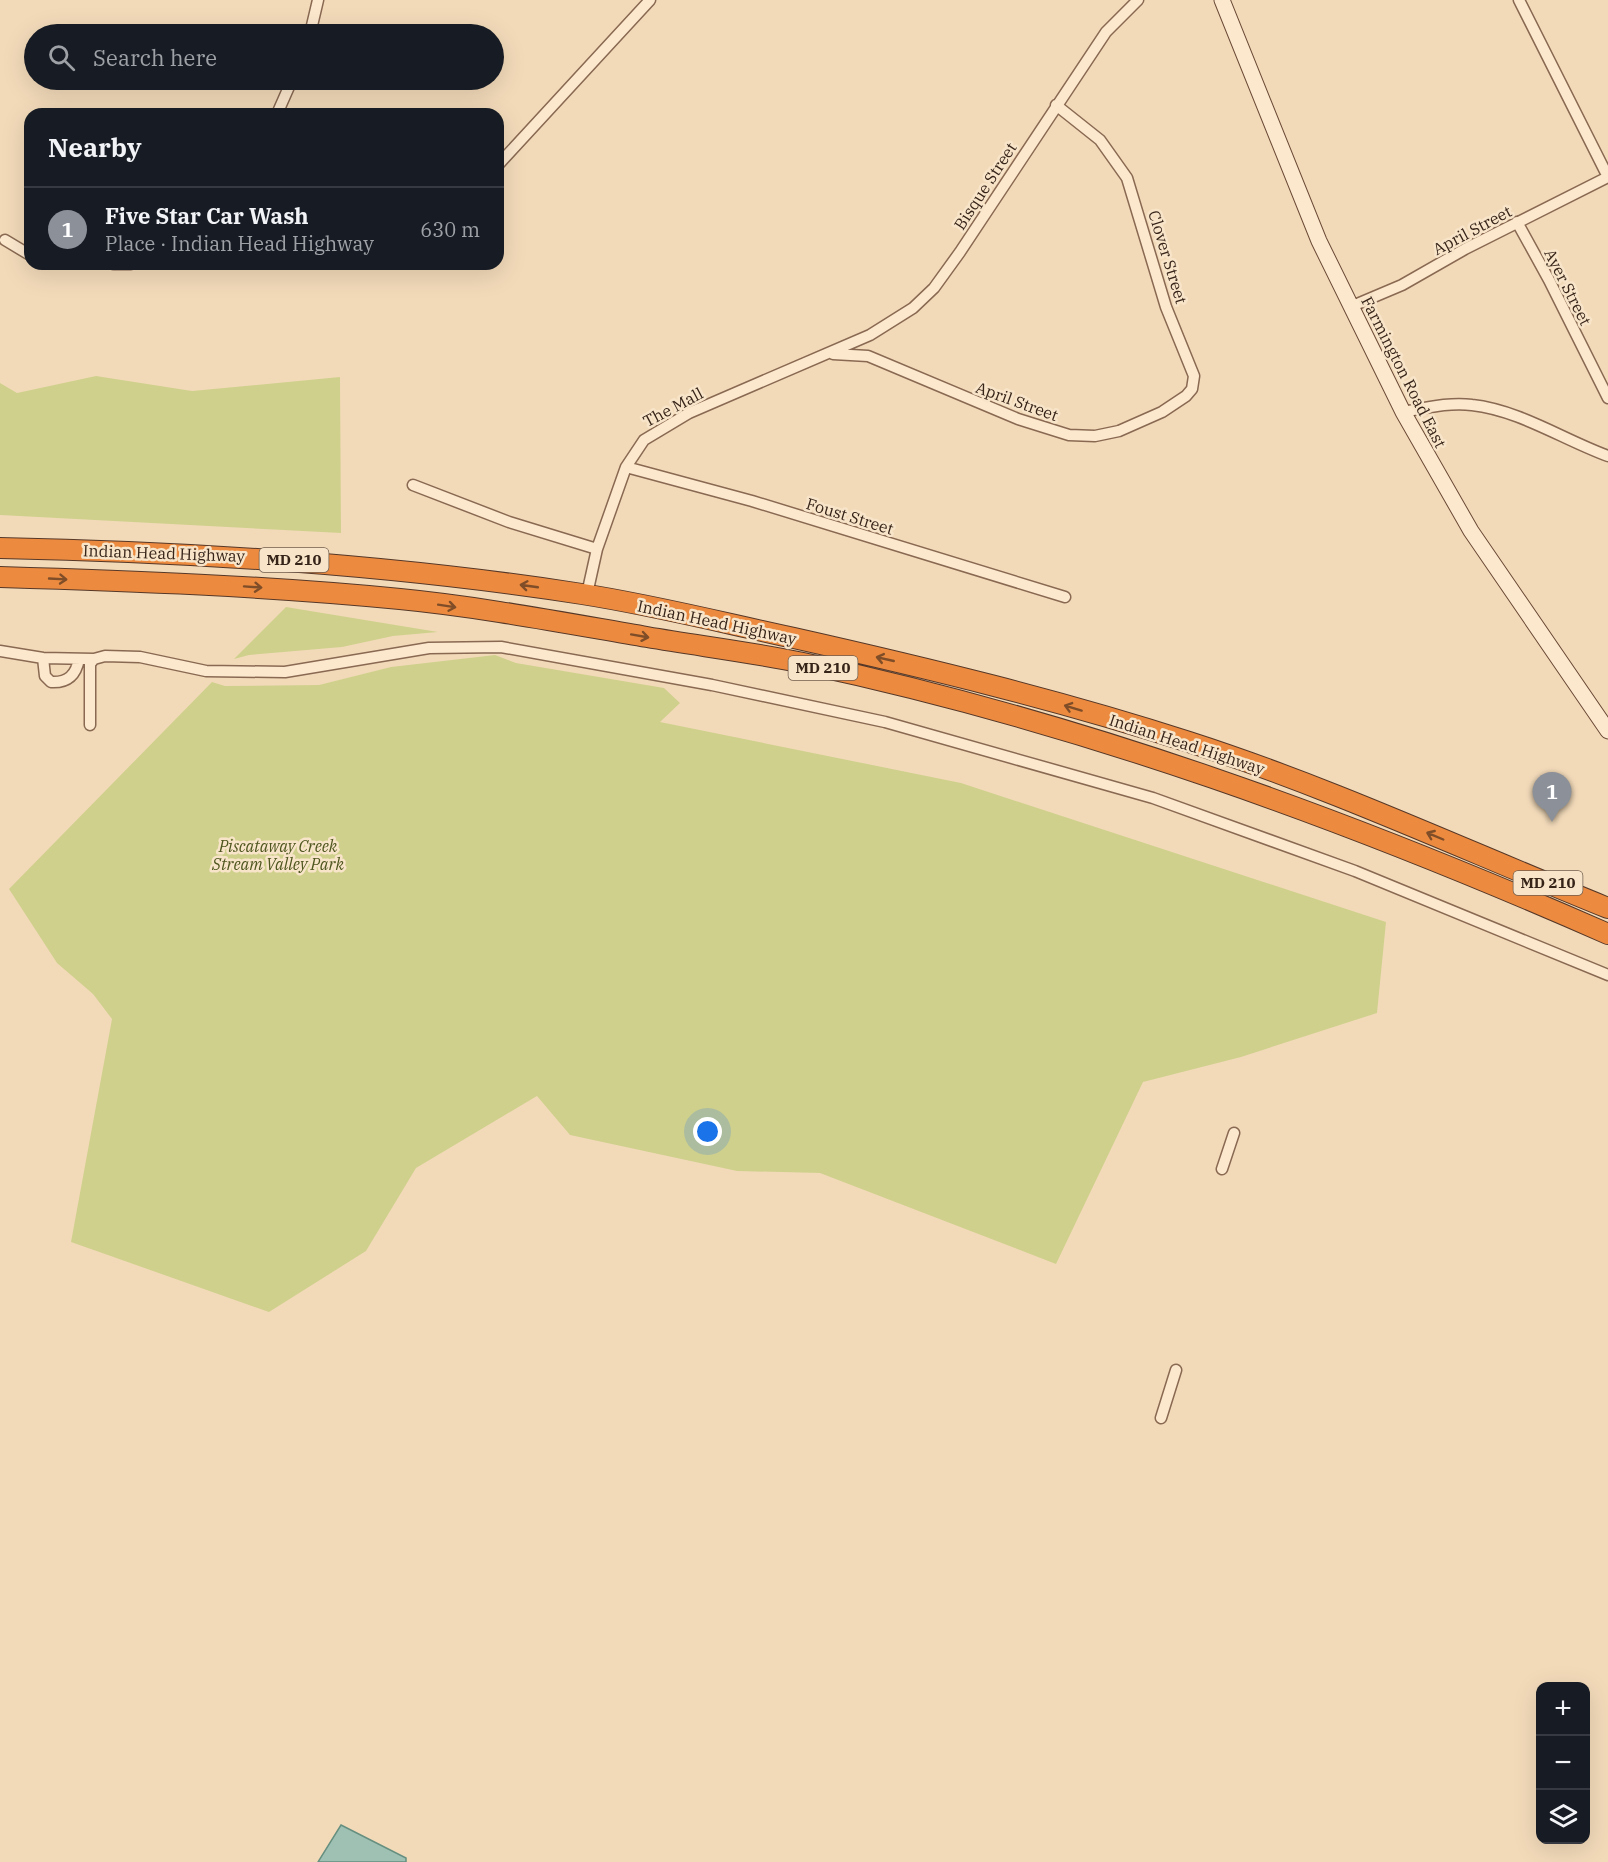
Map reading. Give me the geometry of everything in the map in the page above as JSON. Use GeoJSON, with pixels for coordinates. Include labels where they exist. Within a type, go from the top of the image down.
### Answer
{"type":"FeatureCollection","features":[{"type":"Feature","properties":{"kind":"highway","name":"Indian Head Highway"},"geometry":{"type":"LineString","coordinates":[[0,548],[202,554],[306,561],[586,594],[963,676],[1191,743],[1390,817],[1608,908]]}},
{"type":"Feature","properties":{"kind":"highway","name":"Indian Head Highway"},"geometry":{"type":"LineString","coordinates":[[0,576],[225,585],[403,599],[805,664],[983,708],[1205,775],[1334,821],[1608,934]]}},
{"type":"Feature","properties":{"kind":"highway"},"geometry":{"type":"LineString","coordinates":[[1520,872],[1579,890],[1593,892],[1608,889]]}},
{"type":"Feature","properties":{"kind":"main road","name":"Farmington Road East"},"geometry":{"type":"LineString","coordinates":[[1222,0],[1319,241],[1403,412],[1471,531],[1608,731]]}},
{"type":"Feature","properties":{"kind":"street"},"geometry":{"type":"LineString","coordinates":[[312,24],[318,0]]}},
{"type":"Feature","properties":{"kind":"street"},"geometry":{"type":"LineString","coordinates":[[504,158],[650,0]]}},
{"type":"Feature","properties":{"kind":"street","name":"Bisque Street"},"geometry":{"type":"LineString","coordinates":[[826,354],[886,327],[913,308],[934,288],[1106,32],[1138,0]]}},
{"type":"Feature","properties":{"kind":"street"},"geometry":{"type":"LineString","coordinates":[[1519,0],[1608,177]]}},
{"type":"Feature","properties":{"kind":"street"},"geometry":{"type":"LineString","coordinates":[[280,108],[288,90]]}},
{"type":"Feature","properties":{"kind":"street","name":"Clover Street"},"geometry":{"type":"LineString","coordinates":[[1056,105],[1100,140],[1119,163],[1130,186],[1166,307],[1192,369],[1195,383],[1192,389]]}},
{"type":"Feature","properties":{"kind":"street","name":"April Street"},"geometry":{"type":"LineString","coordinates":[[1350,307],[1402,285],[1517,222],[1608,177]]}},
{"type":"Feature","properties":{"kind":"street","name":"Ayer Street"},"geometry":{"type":"LineString","coordinates":[[1517,222],[1608,398]]}},
{"type":"Feature","properties":{"kind":"street"},"geometry":{"type":"LineString","coordinates":[[5,240],[24,251]]}},
{"type":"Feature","properties":{"kind":"street","name":"April Street"},"geometry":{"type":"LineString","coordinates":[[826,354],[868,356],[1018,419],[1054,432],[1082,436],[1119,431],[1152,417],[1175,405],[1192,389]]}},
{"type":"Feature","properties":{"kind":"street","name":"The Mall"},"geometry":{"type":"LineString","coordinates":[[586,594],[597,549],[626,467],[644,440],[666,425],[826,354]]}},
{"type":"Feature","properties":{"kind":"street"},"geometry":{"type":"LineString","coordinates":[[1403,412],[1445,404],[1473,405],[1518,418],[1608,456]]}},
{"type":"Feature","properties":{"kind":"street","name":"Foust Street"},"geometry":{"type":"LineString","coordinates":[[626,467],[752,501],[1065,597]]}},
{"type":"Feature","properties":{"kind":"street"},"geometry":{"type":"LineString","coordinates":[[413,485],[509,522],[597,549]]}},
{"type":"Feature","properties":{"kind":"street"},"geometry":{"type":"LineString","coordinates":[[0,651],[44,658],[140,657],[206,671],[285,672],[429,648],[501,647],[631,669],[793,701],[947,738],[1153,798],[1355,871],[1608,975]]}},
{"type":"Feature","properties":{"kind":"street"},"geometry":{"type":"LineString","coordinates":[[44,658],[45,676],[51,682],[59,683],[70,678],[79,659]]}},
{"type":"Feature","properties":{"kind":"street"},"geometry":{"type":"LineString","coordinates":[[90,725],[90,664],[94,659]]}},
{"type":"Feature","properties":{"kind":"street"},"geometry":{"type":"LineString","coordinates":[[1222,1168],[1234,1132]]}},
{"type":"Feature","properties":{"kind":"street"},"geometry":{"type":"LineString","coordinates":[[1161,1418],[1176,1370]]}},
{"type":"Feature","properties":{"kind":"green space"},"geometry":{"type":"Polygon","coordinates":[[[96,376],[192,391],[340,377],[341,533],[0,515],[0,383],[17,393],[96,376]]]}},
{"type":"Feature","properties":{"kind":"green space"},"geometry":{"type":"Polygon","coordinates":[[[286,607],[438,632],[393,636],[342,647],[249,655],[234,659],[286,607]]]}},
{"type":"Feature","properties":{"kind":"green space","name":"Piscataway Creek Stream Valley Park"},"geometry":{"type":"Polygon","coordinates":[[[495,655],[516,663],[664,688],[680,703],[660,722],[961,783],[1386,922],[1377,1013],[1241,1057],[1143,1082],[1056,1264],[820,1173],[737,1171],[570,1135],[537,1096],[416,1168],[366,1251],[269,1312],[71,1242],[112,1019],[93,994],[57,963],[9,889],[212,682],[225,686],[319,685],[391,667],[495,655]]]}},
{"type":"Feature","properties":{"kind":"shaded area"},"geometry":{"type":"Polygon","coordinates":[[[341,1825],[406,1858],[406,1862],[318,1862],[341,1825]]]}},
{"type":"Feature","properties":{"kind":"place","name":"Five Star Car Wash"},"geometry":{"type":"Point","coordinates":[1552,822]}}]}
